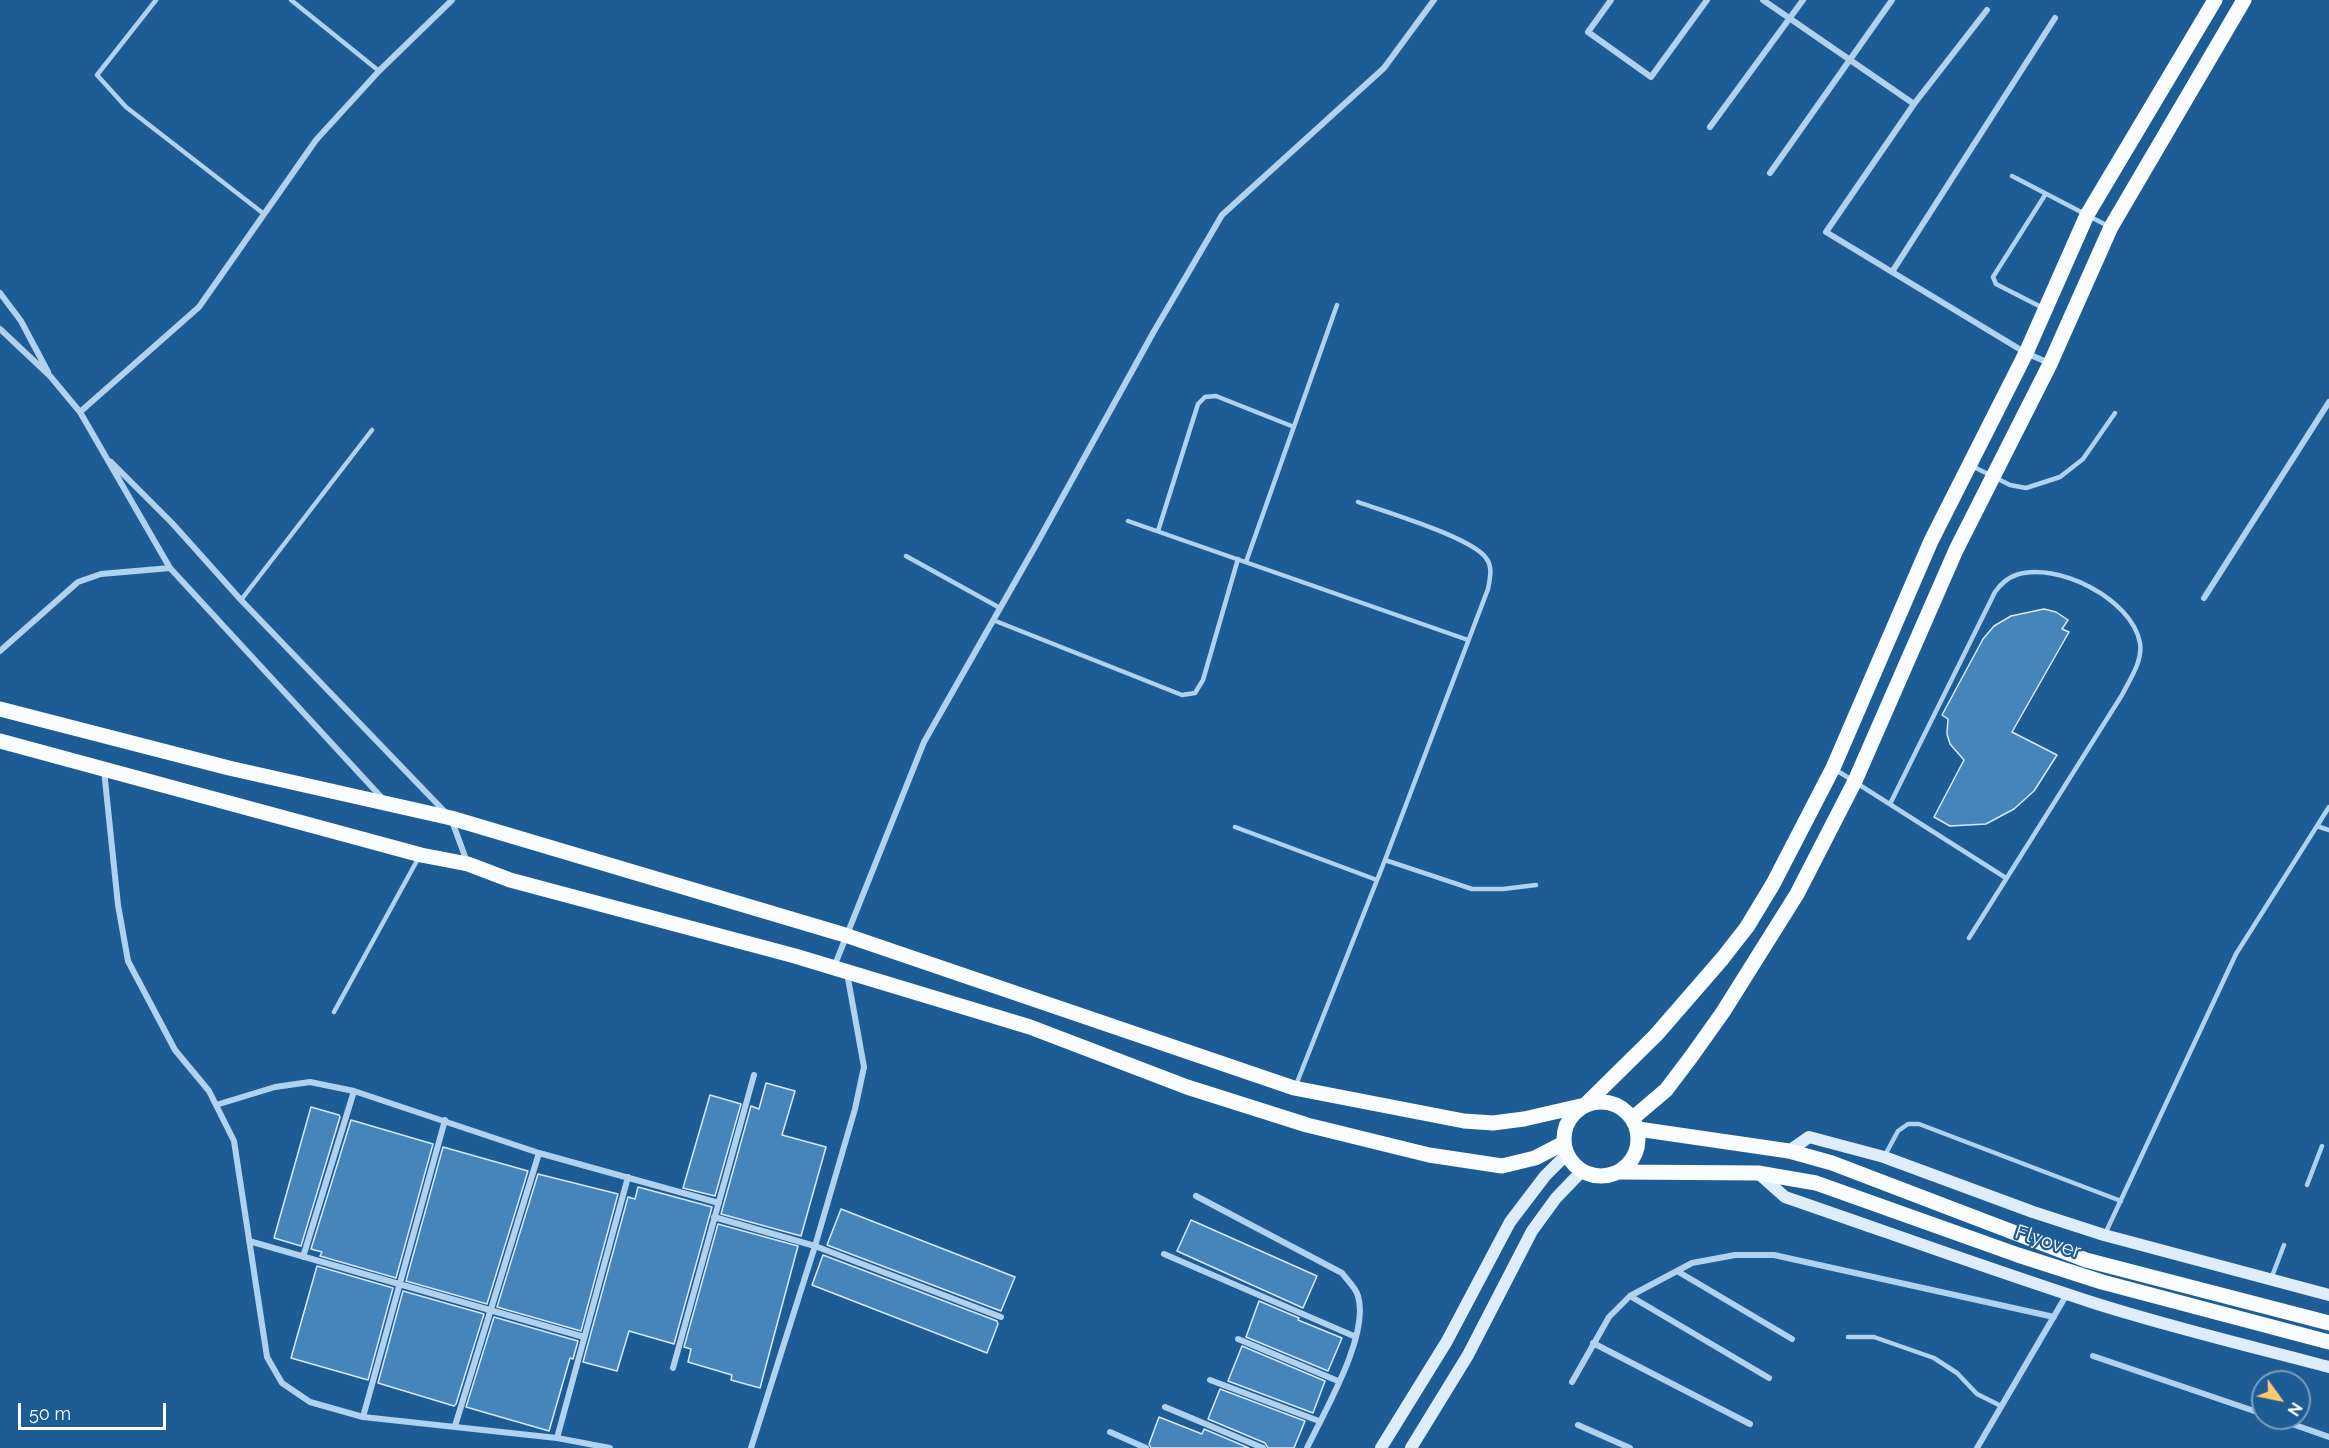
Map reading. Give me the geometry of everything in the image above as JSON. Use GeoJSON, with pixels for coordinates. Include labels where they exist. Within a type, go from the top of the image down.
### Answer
{"type":"FeatureCollection","features":[{"type":"Feature","properties":{"kind":"main road"},"geometry":{"type":"LineString","coordinates":[[0,709],[229,768],[451,818],[845,934],[1294,1088],[1464,1121],[1484,1122],[1524,1119],[1585,1105],[1595,1101],[1617,1104],[1635,1123],[1638,1145],[1632,1161],[1620,1172],[1608,1176],[1595,1176],[1582,1171],[1573,1164],[1565,1149],[1564,1132],[1568,1121],[1575,1112],[1585,1105],[1656,1035],[1722,959],[1747,927],[1773,884],[1833,768],[1931,541],[2026,352],[2087,216],[2215,0]]}},
{"type":"Feature","properties":{"kind":"main road"},"geometry":{"type":"LineString","coordinates":[[1635,1123],[1666,1089],[1723,1012],[1797,894],[1855,781],[1956,550],[2050,364],[2111,227],[2244,0]]}},
{"type":"Feature","properties":{"kind":"main road"},"geometry":{"type":"LineString","coordinates":[[0,741],[421,855],[468,864],[510,880],[840,970],[1030,1027],[1187,1087],[1307,1125],[1429,1155],[1502,1166],[1565,1149]]}},
{"type":"Feature","properties":{"kind":"main road","name":"Flyover"},"geometry":{"type":"LineString","coordinates":[[1635,1123],[1789,1151],[1832,1163],[2086,1260],[2329,1323]]}},
{"type":"Feature","properties":{"kind":"main road","name":"Flyover"},"geometry":{"type":"LineString","coordinates":[[1620,1172],[1758,1173],[1816,1183],[2018,1255],[2102,1282],[2329,1342]]}},
{"type":"Feature","properties":{"kind":"street"},"geometry":{"type":"LineString","coordinates":[[80,411],[199,307],[316,140],[379,71],[452,0]]}},
{"type":"Feature","properties":{"kind":"street"},"geometry":{"type":"LineString","coordinates":[[751,1448],[815,1246],[855,1109],[864,1067],[840,970],[845,934],[924,742],[1222,214],[1384,68],[1434,0]]}},
{"type":"Feature","properties":{"kind":"street"},"geometry":{"type":"LineString","coordinates":[[1607,2],[1588,32],[1651,77],[1707,0]]}},
{"type":"Feature","properties":{"kind":"street"},"geometry":{"type":"LineString","coordinates":[[1763,0],[1914,104]]}},
{"type":"Feature","properties":{"kind":"street"},"geometry":{"type":"LineString","coordinates":[[1710,127],[1803,0]]}},
{"type":"Feature","properties":{"kind":"street"},"geometry":{"type":"LineString","coordinates":[[1770,173],[1892,0]]}},
{"type":"Feature","properties":{"kind":"street"},"geometry":{"type":"LineString","coordinates":[[1987,10],[1914,104],[1826,232],[2026,352],[2050,364]]}},
{"type":"Feature","properties":{"kind":"street"},"geometry":{"type":"LineString","coordinates":[[1892,272],[2055,18]]}},
{"type":"Feature","properties":{"kind":"street"},"geometry":{"type":"LineString","coordinates":[[0,293],[21,321],[50,376]]}},
{"type":"Feature","properties":{"kind":"street"},"geometry":{"type":"LineString","coordinates":[[0,329],[50,376],[80,411],[170,568],[387,804]]}},
{"type":"Feature","properties":{"kind":"street"},"geometry":{"type":"LineString","coordinates":[[2204,598],[2329,402]]}},
{"type":"Feature","properties":{"kind":"street"},"geometry":{"type":"LineString","coordinates":[[104,455],[451,818],[468,864]]}},
{"type":"Feature","properties":{"kind":"street"},"geometry":{"type":"LineString","coordinates":[[0,651],[78,582],[101,574],[170,568]]}},
{"type":"Feature","properties":{"kind":"street"},"geometry":{"type":"LineString","coordinates":[[104,769],[118,905],[128,961],[175,1050],[209,1091],[234,1141],[267,1357],[282,1383],[310,1402],[363,1417],[565,1439],[610,1448]]}},
{"type":"Feature","properties":{"kind":"street"},"geometry":{"type":"LineString","coordinates":[[673,1368],[754,1075]]}},
{"type":"Feature","properties":{"kind":"street"},"geometry":{"type":"LineString","coordinates":[[216,1105],[275,1087],[310,1082],[354,1091],[538,1153],[719,1203]]}},
{"type":"Feature","properties":{"kind":"street"},"geometry":{"type":"LineString","coordinates":[[303,1257],[354,1091]]}},
{"type":"Feature","properties":{"kind":"street"},"geometry":{"type":"LineString","coordinates":[[363,1417],[445,1120]]}},
{"type":"Feature","properties":{"kind":"street"},"geometry":{"type":"LineString","coordinates":[[1789,1151],[1809,1137],[1884,1157],[2033,1212],[2104,1235],[2329,1295]]}},
{"type":"Feature","properties":{"kind":"street"},"geometry":{"type":"LineString","coordinates":[[1381,1448],[1447,1341],[1510,1222],[1565,1149]]}},
{"type":"Feature","properties":{"kind":"street"},"geometry":{"type":"LineString","coordinates":[[455,1426],[538,1153]]}},
{"type":"Feature","properties":{"kind":"street"},"geometry":{"type":"LineString","coordinates":[[1411,1448],[1468,1355],[1532,1231],[1556,1198],[1582,1171]]}},
{"type":"Feature","properties":{"kind":"street"},"geometry":{"type":"LineString","coordinates":[[1758,1173],[1785,1197],[2067,1294],[2210,1336],[2329,1367]]}},
{"type":"Feature","properties":{"kind":"street"},"geometry":{"type":"LineString","coordinates":[[557,1438],[628,1177]]}},
{"type":"Feature","properties":{"kind":"street"},"geometry":{"type":"LineString","coordinates":[[1196,1196],[1342,1273],[1358,1295],[1360,1319],[1356,1337],[1338,1382],[1306,1448]]}},
{"type":"Feature","properties":{"kind":"street"},"geometry":{"type":"LineString","coordinates":[[714,1217],[815,1246],[1001,1317]]}},
{"type":"Feature","properties":{"kind":"street"},"geometry":{"type":"LineString","coordinates":[[249,1241],[584,1337]]}},
{"type":"Feature","properties":{"kind":"street"},"geometry":{"type":"LineString","coordinates":[[1164,1254],[1356,1337]]}},
{"type":"Feature","properties":{"kind":"street"},"geometry":{"type":"LineString","coordinates":[[1572,1382],[1609,1317],[1630,1296],[1692,1263],[1735,1255],[1774,1255],[2054,1317]]}},
{"type":"Feature","properties":{"kind":"street"},"geometry":{"type":"LineString","coordinates":[[1677,1271],[1792,1339]]}},
{"type":"Feature","properties":{"kind":"street"},"geometry":{"type":"LineString","coordinates":[[1977,1448],[2067,1294]]}},
{"type":"Feature","properties":{"kind":"street"},"geometry":{"type":"LineString","coordinates":[[1630,1296],[1769,1378]]}},
{"type":"Feature","properties":{"kind":"street"},"geometry":{"type":"LineString","coordinates":[[1238,1339],[1338,1382]]}},
{"type":"Feature","properties":{"kind":"street"},"geometry":{"type":"LineString","coordinates":[[1593,1343],[1750,1424]]}},
{"type":"Feature","properties":{"kind":"street"},"geometry":{"type":"LineString","coordinates":[[2093,1356],[2251,1410]]}},
{"type":"Feature","properties":{"kind":"street"},"geometry":{"type":"LineString","coordinates":[[1210,1380],[1319,1421]]}},
{"type":"Feature","properties":{"kind":"street"},"geometry":{"type":"LineString","coordinates":[[1165,1407],[1263,1448]]}},
{"type":"Feature","properties":{"kind":"street"},"geometry":{"type":"LineString","coordinates":[[1578,1425],[1630,1448]]}},
{"type":"Feature","properties":{"kind":"street"},"geometry":{"type":"LineString","coordinates":[[2309,1430],[2329,1437]]}},
{"type":"Feature","properties":{"kind":"street"},"geometry":{"type":"LineString","coordinates":[[1110,1432],[1146,1448]]}},
{"type":"Feature","properties":{"kind":"street"},"geometry":{"type":"LineString","coordinates":[[562,1448],[565,1439]]}},
{"type":"Feature","properties":{"kind":"lane"},"geometry":{"type":"LineString","coordinates":[[156,0],[97,75],[126,107],[264,214]]}},
{"type":"Feature","properties":{"kind":"lane"},"geometry":{"type":"LineString","coordinates":[[291,0],[379,71]]}},
{"type":"Feature","properties":{"kind":"lane"},"geometry":{"type":"LineString","coordinates":[[2012,176],[2111,227]]}},
{"type":"Feature","properties":{"kind":"lane"},"geometry":{"type":"LineString","coordinates":[[2045,195],[1993,273],[1996,284],[2045,309]]}},
{"type":"Feature","properties":{"kind":"lane"},"geometry":{"type":"LineString","coordinates":[[1246,562],[1337,305]]}},
{"type":"Feature","properties":{"kind":"lane"},"geometry":{"type":"LineString","coordinates":[[1158,531],[1198,404],[1206,397],[1216,396],[1294,427]]}},
{"type":"Feature","properties":{"kind":"lane"},"geometry":{"type":"LineString","coordinates":[[1970,464],[2010,485],[2026,488],[2060,477],[2083,459],[2115,413]]}},
{"type":"Feature","properties":{"kind":"lane"},"geometry":{"type":"LineString","coordinates":[[241,600],[372,430]]}},
{"type":"Feature","properties":{"kind":"lane"},"geometry":{"type":"LineString","coordinates":[[1294,1088],[1385,860],[1488,589],[1491,568],[1486,557],[1471,544],[1358,502]]}},
{"type":"Feature","properties":{"kind":"lane"},"geometry":{"type":"LineString","coordinates":[[1128,521],[1468,640]]}},
{"type":"Feature","properties":{"kind":"lane"},"geometry":{"type":"LineString","coordinates":[[906,556],[1000,608]]}},
{"type":"Feature","properties":{"kind":"lane"},"geometry":{"type":"LineString","coordinates":[[993,620],[1182,695],[1195,693],[1203,680],[1238,560]]}},
{"type":"Feature","properties":{"kind":"lane"},"geometry":{"type":"LineString","coordinates":[[1890,804],[2002,582],[2015,575],[2034,572],[2066,576],[2103,595],[2128,617],[2136,631],[2140,645],[2136,667],[2122,695],[1970,938]]}},
{"type":"Feature","properties":{"kind":"lane"},"geometry":{"type":"LineString","coordinates":[[1833,768],[2006,878]]}},
{"type":"Feature","properties":{"kind":"lane"},"geometry":{"type":"LineString","coordinates":[[2104,1235],[2236,954],[2329,807]]}},
{"type":"Feature","properties":{"kind":"lane"},"geometry":{"type":"LineString","coordinates":[[1235,826],[1377,880]]}},
{"type":"Feature","properties":{"kind":"lane"},"geometry":{"type":"LineString","coordinates":[[2317,826],[2329,830]]}},
{"type":"Feature","properties":{"kind":"lane"},"geometry":{"type":"LineString","coordinates":[[334,1012],[421,855]]}},
{"type":"Feature","properties":{"kind":"lane"},"geometry":{"type":"LineString","coordinates":[[1385,860],[1472,889],[1503,889],[1536,885]]}},
{"type":"Feature","properties":{"kind":"lane"},"geometry":{"type":"LineString","coordinates":[[1884,1157],[1898,1131],[1908,1124],[1919,1124],[2121,1201]]}},
{"type":"Feature","properties":{"kind":"lane"},"geometry":{"type":"LineString","coordinates":[[2307,1185],[2322,1146]]}},
{"type":"Feature","properties":{"kind":"lane"},"geometry":{"type":"LineString","coordinates":[[2270,1280],[2284,1245]]}},
{"type":"Feature","properties":{"kind":"lane"},"geometry":{"type":"LineString","coordinates":[[1848,1336],[1874,1337],[1934,1358],[1957,1373],[1977,1394],[2001,1406]]}},
{"type":"Feature","properties":{"kind":"building"},"geometry":{"type":"Polygon","coordinates":[[[2044,609],[2056,612],[2068,620],[2062,629],[2069,632],[2012,732],[2057,755],[2034,791],[2014,809],[1986,824],[1950,826],[1934,817],[1964,760],[1950,744],[1947,734],[1948,719],[1942,715],[1983,639],[1994,626],[2011,616],[2044,609]]]}},
{"type":"Feature","properties":{"kind":"building"},"geometry":{"type":"Polygon","coordinates":[[[766,1083],[795,1091],[782,1135],[826,1147],[801,1236],[721,1214],[751,1106],[759,1109],[766,1083]]]}},
{"type":"Feature","properties":{"kind":"building"},"geometry":{"type":"Polygon","coordinates":[[[710,1095],[741,1104],[715,1196],[683,1188],[710,1095]]]}},
{"type":"Feature","properties":{"kind":"building"},"geometry":{"type":"Polygon","coordinates":[[[311,1107],[340,1117],[301,1246],[274,1238],[311,1107]]]}},
{"type":"Feature","properties":{"kind":"building"},"geometry":{"type":"Polygon","coordinates":[[[351,1120],[433,1144],[396,1278],[320,1256],[322,1252],[311,1249],[351,1120]]]}},
{"type":"Feature","properties":{"kind":"building"},"geometry":{"type":"Polygon","coordinates":[[[443,1147],[528,1171],[487,1304],[406,1281],[443,1147]]]}},
{"type":"Feature","properties":{"kind":"building"},"geometry":{"type":"Polygon","coordinates":[[[538,1174],[618,1194],[581,1331],[497,1307],[538,1174]]]}},
{"type":"Feature","properties":{"kind":"building"},"geometry":{"type":"Polygon","coordinates":[[[638,1187],[712,1207],[674,1344],[629,1331],[617,1371],[583,1362],[628,1197],[635,1199],[638,1187]]]}},
{"type":"Feature","properties":{"kind":"building"},"geometry":{"type":"Polygon","coordinates":[[[841,1209],[1015,1277],[1001,1311],[827,1245],[841,1209]]]}},
{"type":"Feature","properties":{"kind":"building"},"geometry":{"type":"Polygon","coordinates":[[[1191,1220],[1317,1276],[1303,1308],[1177,1251],[1191,1220]]]}},
{"type":"Feature","properties":{"kind":"building"},"geometry":{"type":"Polygon","coordinates":[[[718,1224],[798,1246],[760,1388],[731,1380],[732,1375],[688,1362],[691,1349],[684,1347],[718,1224]]]}},
{"type":"Feature","properties":{"kind":"building"},"geometry":{"type":"Polygon","coordinates":[[[823,1255],[997,1321],[998,1324],[987,1353],[812,1285],[823,1255]]]}},
{"type":"Feature","properties":{"kind":"building"},"geometry":{"type":"Polygon","coordinates":[[[317,1266],[393,1288],[368,1380],[291,1358],[317,1266]]]}},
{"type":"Feature","properties":{"kind":"building"},"geometry":{"type":"Polygon","coordinates":[[[403,1291],[484,1314],[454,1406],[378,1383],[403,1291]]]}},
{"type":"Feature","properties":{"kind":"building"},"geometry":{"type":"Polygon","coordinates":[[[1259,1301],[1342,1338],[1328,1371],[1246,1337],[1259,1301]]]}},
{"type":"Feature","properties":{"kind":"building"},"geometry":{"type":"Polygon","coordinates":[[[494,1317],[578,1341],[573,1359],[570,1358],[549,1431],[466,1407],[494,1317]]]}},
{"type":"Feature","properties":{"kind":"building"},"geometry":{"type":"Polygon","coordinates":[[[1242,1346],[1325,1381],[1313,1413],[1228,1381],[1242,1346]]]}},
{"type":"Feature","properties":{"kind":"building"},"geometry":{"type":"Polygon","coordinates":[[[1220,1389],[1305,1421],[1294,1448],[1268,1448],[1265,1443],[1208,1419],[1220,1389]]]}},
{"type":"Feature","properties":{"kind":"building"},"geometry":{"type":"Polygon","coordinates":[[[1159,1417],[1202,1434],[1204,1429],[1249,1448],[1151,1448],[1149,1444],[1159,1417]]]}}]}
